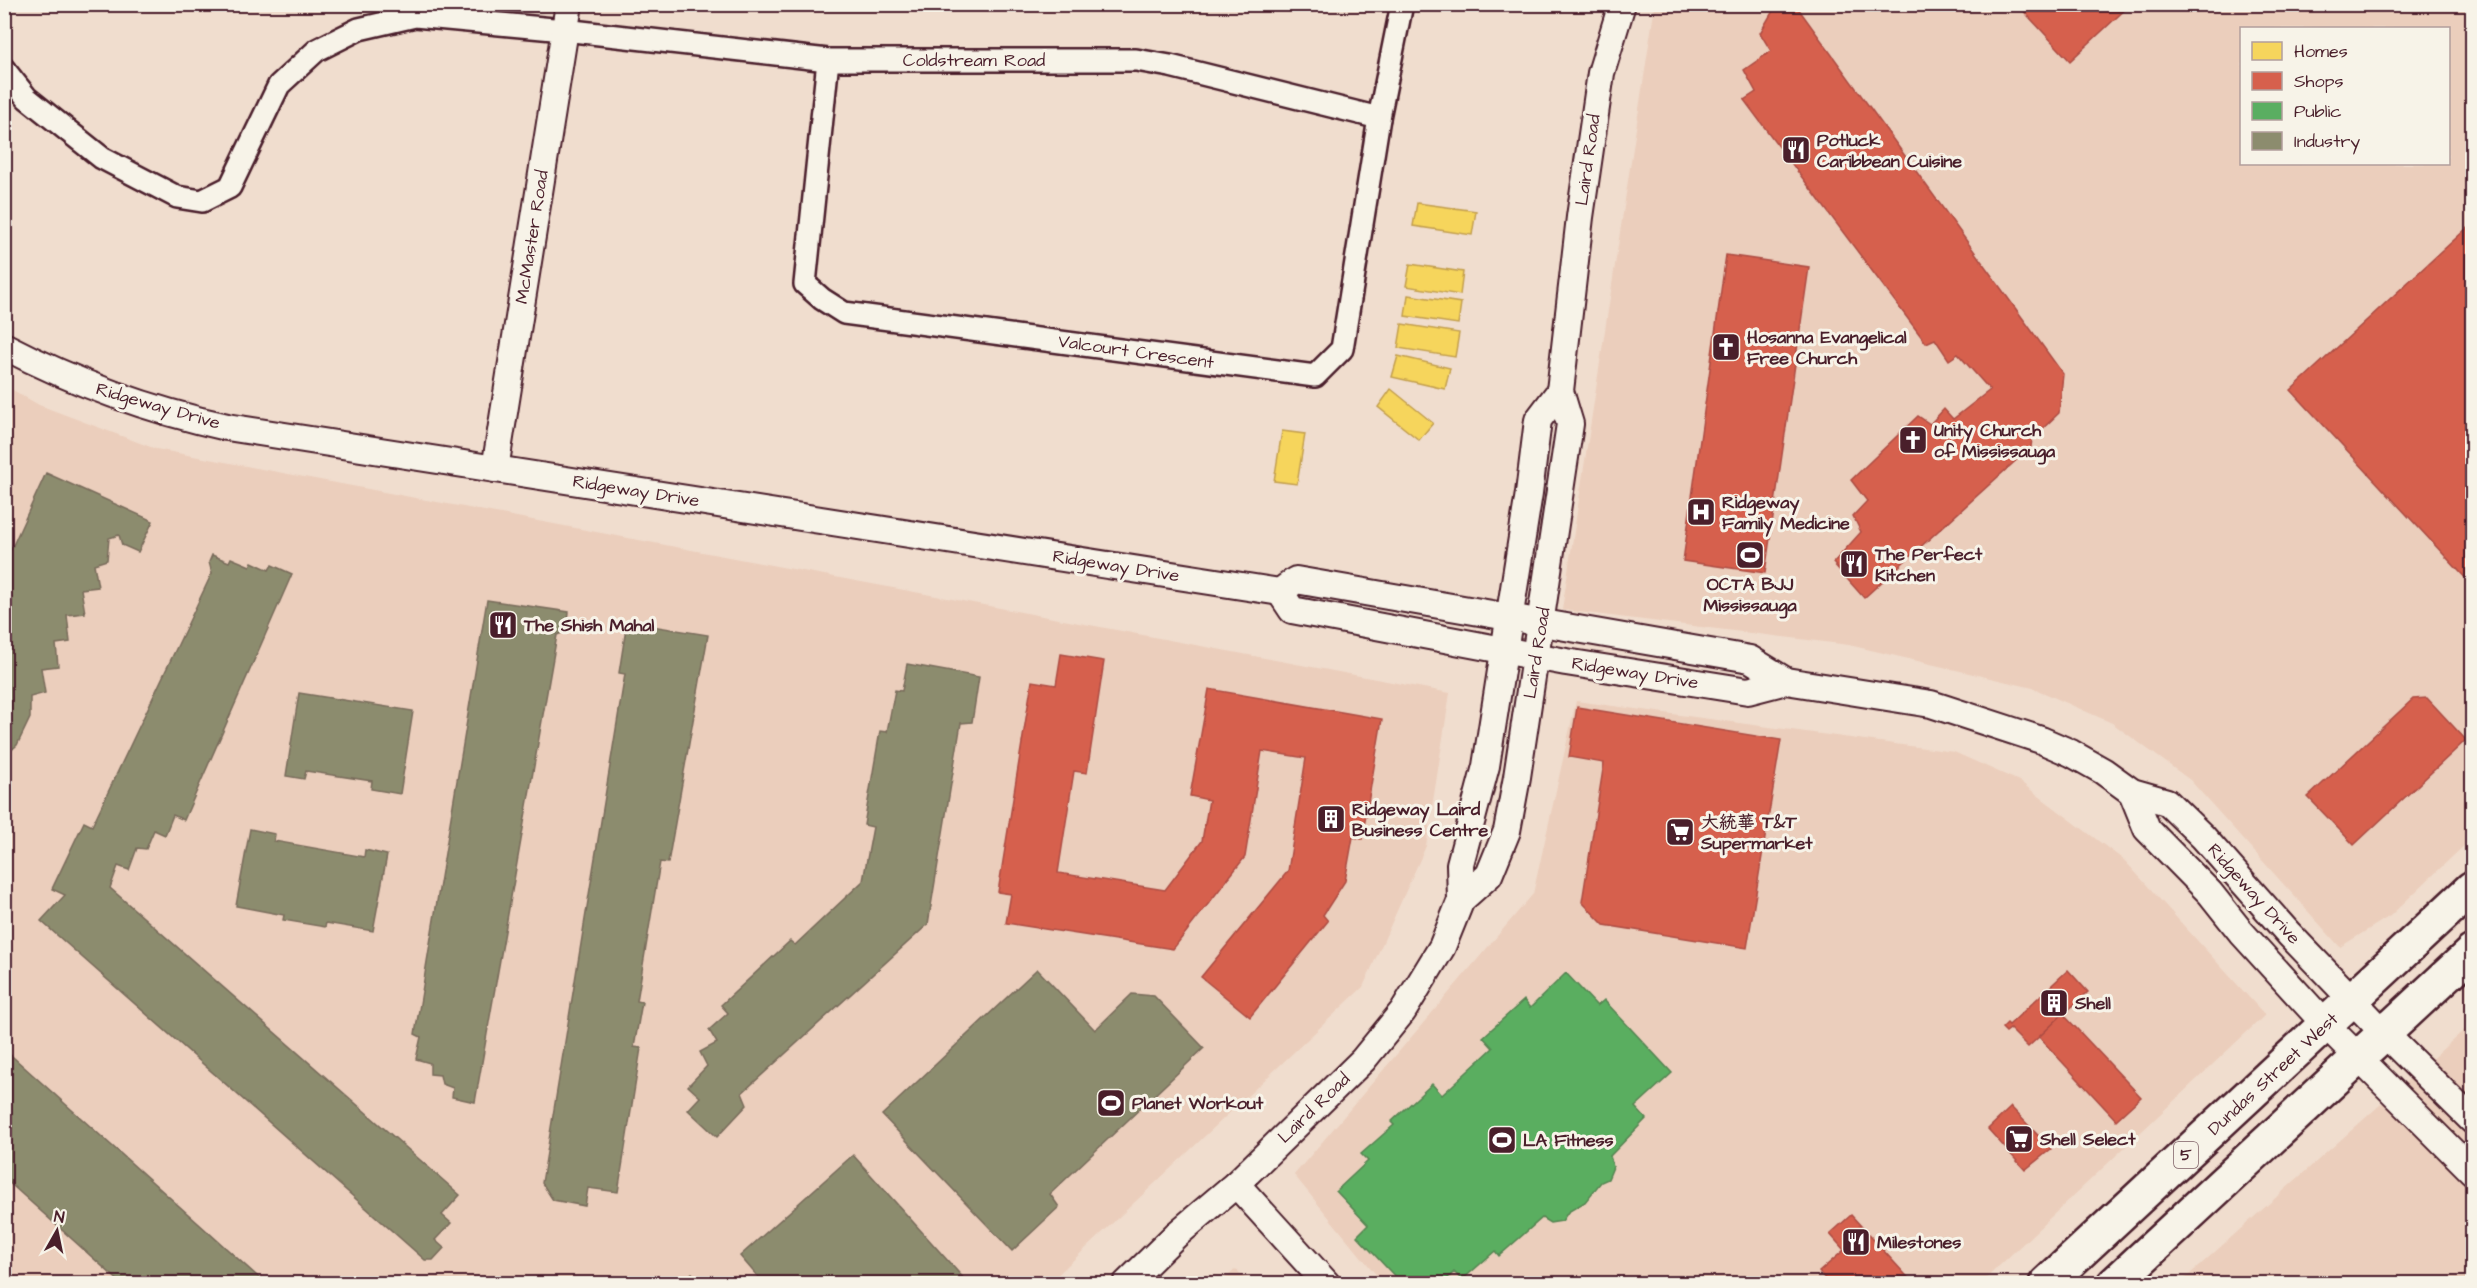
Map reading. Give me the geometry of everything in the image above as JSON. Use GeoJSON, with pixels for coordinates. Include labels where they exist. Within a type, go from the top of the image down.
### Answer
{"type":"FeatureCollection","features":[{"type":"Feature","properties":{"kind":"main road","name":"Dundas Street West"},"geometry":{"type":"LineString","coordinates":[[2046,1284],[2341,1040],[2368,1015],[2472,888]]}},
{"type":"Feature","properties":{"kind":"main road","name":"Dundas Street West"},"geometry":{"type":"LineString","coordinates":[[2114,1284],[2341,1040],[2368,1015],[2472,951]]}},
{"type":"Feature","properties":{"kind":"street","name":"McMaster Road"},"geometry":{"type":"LineString","coordinates":[[495,469],[569,4]]}},
{"type":"Feature","properties":{"kind":"street","name":"Valcourt Crescent"},"geometry":{"type":"LineString","coordinates":[[828,60],[805,284],[822,299],[844,313],[1315,376],[1342,349],[1379,118],[1402,4]]}},
{"type":"Feature","properties":{"kind":"street","name":"Laird Road"},"geometry":{"type":"LineString","coordinates":[[1461,900],[1489,875],[1507,831],[1537,656],[1570,424],[1560,391],[1580,217],[1601,73],[1622,4]]}},
{"type":"Feature","properties":{"kind":"street","name":"Coldstream Road"},"geometry":{"type":"LineString","coordinates":[[4,69],[27,98],[102,158],[177,197],[202,201],[230,187],[279,85],[317,50],[359,29],[415,16],[564,30],[828,60],[1136,60],[1170,66],[1379,118]]}},
{"type":"Feature","properties":{"kind":"street","name":"Ridgeway Drive"},"geometry":{"type":"LineString","coordinates":[[4,346],[50,370],[103,392],[169,413],[227,427],[1280,592],[1296,580],[1750,659],[1786,681],[1931,704],[2041,740],[2072,753],[2103,771],[2132,792],[2166,801],[2203,837],[2289,934],[2472,1120]]}},
{"type":"Feature","properties":{"kind":"street","name":"Laird Road"},"geometry":{"type":"LineString","coordinates":[[1126,1284],[1176,1235],[1236,1184],[1363,1060],[1403,1011],[1442,947],[1461,900],[1461,864],[1486,766],[1538,420],[1560,391]]}},
{"type":"Feature","properties":{"kind":"street","name":"Ridgeway Drive"},"geometry":{"type":"LineString","coordinates":[[1280,592],[1292,610],[1537,656],[1748,691],[1786,681]]}},
{"type":"Feature","properties":{"kind":"street","name":"Ridgeway Drive"},"geometry":{"type":"LineString","coordinates":[[2132,792],[2147,829],[2210,893],[2241,932],[2341,1040],[2472,1171]]}},
{"type":"Feature","properties":{"kind":"street"},"geometry":{"type":"LineString","coordinates":[[1236,1184],[1327,1284]]}},
{"type":"Feature","properties":{"kind":"shaded area"},"geometry":{"type":"Polygon","coordinates":[[[1655,5],[2472,5],[2472,838],[2390,916],[2340,947],[2190,780],[2112,723],[2033,688],[1849,645],[1562,610],[1655,5]]]}},
{"type":"Feature","properties":{"kind":"shaded area"},"geometry":{"type":"Polygon","coordinates":[[[4,385],[39,405],[156,449],[1450,693],[1426,846],[1363,987],[1049,1283],[5,1283],[4,385]]]}},
{"type":"Feature","properties":{"kind":"shaded area"},"geometry":{"type":"Polygon","coordinates":[[[1576,701],[1954,752],[2019,781],[2125,861],[2265,1015],[1981,1283],[1383,1283],[1294,1175],[1533,894],[1576,701]]]}},
{"type":"Feature","properties":{"kind":"shaded area"},"geometry":{"type":"Polygon","coordinates":[[[2472,1023],[2472,1283],[2180,1283],[2472,1023]]]}},
{"type":"Feature","properties":{"kind":"shaded area"},"geometry":{"type":"Polygon","coordinates":[[[1236,1269],[1249,1283],[1220,1283],[1236,1269]]]}},
{"type":"Feature","properties":{"kind":"building: Homes"},"geometry":{"type":"Polygon","coordinates":[[[1417,203],[1476,211],[1472,235],[1413,226],[1417,203]]]}},
{"type":"Feature","properties":{"kind":"building: Homes"},"geometry":{"type":"Polygon","coordinates":[[[1410,264],[1463,272],[1460,295],[1406,286],[1410,264]]]}},
{"type":"Feature","properties":{"kind":"building: Homes"},"geometry":{"type":"Polygon","coordinates":[[[1408,295],[1461,303],[1458,324],[1405,316],[1408,295]]]}},
{"type":"Feature","properties":{"kind":"building: Homes"},"geometry":{"type":"Polygon","coordinates":[[[1402,324],[1459,333],[1455,357],[1398,348],[1402,324]]]}},
{"type":"Feature","properties":{"kind":"building: Homes"},"geometry":{"type":"Polygon","coordinates":[[[1398,356],[1450,368],[1445,389],[1392,377],[1398,356]]]}},
{"type":"Feature","properties":{"kind":"building: Homes"},"geometry":{"type":"Polygon","coordinates":[[[1391,389],[1433,423],[1419,440],[1378,407],[1391,389]]]}},
{"type":"Feature","properties":{"kind":"building: Homes"},"geometry":{"type":"Polygon","coordinates":[[[1282,431],[1305,434],[1297,484],[1274,481],[1282,431]]]}},
{"type":"Feature","properties":{"kind":"building: Shops"},"geometry":{"type":"Polygon","coordinates":[[[1780,4],[1795,4],[2063,374],[2059,413],[2032,439],[2031,447],[1864,598],[1833,563],[1861,532],[1853,516],[1867,501],[1851,480],[1918,416],[1930,424],[1944,409],[1953,419],[1990,390],[1958,354],[1949,360],[1935,339],[1926,343],[1744,100],[1756,92],[1744,70],[1771,51],[1760,33],[1774,9],[1780,4]]]}},
{"type":"Feature","properties":{"kind":"building: Shops"},"geometry":{"type":"Polygon","coordinates":[[[2017,4],[2131,4],[2070,61],[2017,4]]]}},
{"type":"Feature","properties":{"kind":"building: Shops"},"geometry":{"type":"Polygon","coordinates":[[[2467,228],[2472,234],[2472,585],[2291,390],[2467,228]]]}},
{"type":"Feature","properties":{"kind":"building: Shops"},"geometry":{"type":"Polygon","coordinates":[[[1726,255],[1809,267],[1765,573],[1683,561],[1726,255]]]}},
{"type":"Feature","properties":{"kind":"building: Shops","name":"Ridgeway Laird Business Centre"},"geometry":{"type":"Polygon","coordinates":[[[1061,654],[1104,661],[1087,773],[1074,771],[1058,873],[1165,890],[1202,841],[1209,800],[1190,796],[1209,689],[1382,719],[1362,839],[1353,837],[1345,881],[1323,915],[1328,921],[1250,1017],[1201,977],[1288,871],[1306,758],[1262,751],[1245,857],[1173,949],[1006,923],[1011,894],[998,892],[1032,681],[1056,685],[1061,654]]]}},
{"type":"Feature","properties":{"kind":"building: Shops"},"geometry":{"type":"Polygon","coordinates":[[[2427,698],[2466,740],[2354,845],[2308,797],[2413,699],[2427,698]]]}},
{"type":"Feature","properties":{"kind":"building: Shops","name":"大統華 T&T Supermarket"},"geometry":{"type":"Polygon","coordinates":[[[1577,707],[1781,740],[1747,948],[1604,925],[1582,902],[1604,763],[1569,757],[1577,707]]]}},
{"type":"Feature","properties":{"kind":"building: Shops","name":"Shell"},"geometry":{"type":"Polygon","coordinates":[[[2068,970],[2088,992],[2028,1047],[2010,1029],[2006,1032],[2002,1028],[2007,1023],[2009,1025],[2068,970]]]}},
{"type":"Feature","properties":{"kind":"building: Shops","name":"Shell"},"geometry":{"type":"Polygon","coordinates":[[[2063,1014],[2141,1097],[2116,1120],[2039,1037],[2063,1014]]]}},
{"type":"Feature","properties":{"kind":"building: Shops","name":"Shell Select"},"geometry":{"type":"Polygon","coordinates":[[[2011,1107],[2051,1149],[2025,1170],[1988,1129],[2011,1107]]]}},
{"type":"Feature","properties":{"kind":"building: Shops","name":"Milestones"},"geometry":{"type":"Polygon","coordinates":[[[1851,1215],[1914,1284],[1830,1284],[1819,1272],[1844,1250],[1830,1234],[1851,1215]]]}},
{"type":"Feature","properties":{"kind":"building: Public","name":"LA Fitness"},"geometry":{"type":"Polygon","coordinates":[[[1566,973],[1597,1006],[1604,1000],[1672,1073],[1635,1107],[1646,1119],[1610,1156],[1613,1167],[1608,1179],[1601,1182],[1585,1202],[1568,1212],[1562,1221],[1550,1223],[1542,1218],[1499,1256],[1495,1251],[1462,1280],[1454,1272],[1442,1284],[1402,1284],[1357,1236],[1368,1225],[1336,1191],[1368,1161],[1361,1154],[1394,1125],[1391,1122],[1432,1084],[1442,1095],[1493,1048],[1483,1037],[1524,1000],[1530,1008],[1566,973]]]}},
{"type":"Feature","properties":{"kind":"building: Industry"},"geometry":{"type":"Polygon","coordinates":[[[46,473],[153,521],[138,552],[122,545],[119,535],[109,538],[107,560],[94,564],[98,587],[81,589],[85,613],[67,615],[70,642],[56,644],[58,666],[41,668],[45,693],[30,697],[30,718],[17,745],[7,754],[4,752],[4,565],[46,473]]]}},
{"type":"Feature","properties":{"kind":"building: Industry"},"geometry":{"type":"Polygon","coordinates":[[[212,555],[229,562],[231,558],[250,566],[252,562],[269,570],[272,565],[292,574],[184,820],[173,815],[165,835],[154,830],[146,849],[137,848],[129,870],[118,866],[110,888],[460,1195],[442,1215],[451,1223],[435,1240],[444,1248],[433,1260],[425,1260],[41,921],[65,895],[52,889],[84,822],[92,826],[212,573],[209,562],[212,555]]]}},
{"type":"Feature","properties":{"kind":"building: Industry"},"geometry":{"type":"Polygon","coordinates":[[[487,600],[569,612],[567,631],[557,635],[475,1102],[452,1097],[453,1088],[442,1084],[440,1075],[430,1074],[430,1063],[416,1059],[421,1037],[415,1034],[487,600]]]}},
{"type":"Feature","properties":{"kind":"building: Industry"},"geometry":{"type":"Polygon","coordinates":[[[627,622],[708,635],[668,863],[660,862],[637,1001],[642,1002],[634,1047],[641,1048],[618,1192],[588,1188],[585,1206],[553,1200],[542,1183],[625,674],[619,673],[627,622]]]}},
{"type":"Feature","properties":{"kind":"building: Industry"},"geometry":{"type":"Polygon","coordinates":[[[907,664],[979,677],[972,722],[961,723],[928,924],[742,1093],[747,1105],[717,1137],[688,1110],[700,1097],[688,1086],[707,1066],[700,1052],[717,1043],[709,1030],[728,1013],[721,1005],[790,941],[795,945],[863,881],[873,827],[864,825],[880,731],[887,732],[895,690],[902,691],[907,664]]]}},
{"type":"Feature","properties":{"kind":"building: Industry"},"geometry":{"type":"Polygon","coordinates":[[[299,693],[413,711],[400,794],[371,789],[372,781],[306,771],[304,779],[286,776],[299,693]]]}},
{"type":"Feature","properties":{"kind":"building: Industry"},"geometry":{"type":"Polygon","coordinates":[[[250,829],[275,834],[274,841],[364,857],[365,850],[387,855],[373,931],[326,923],[325,927],[283,920],[284,915],[236,906],[250,829]]]}},
{"type":"Feature","properties":{"kind":"building: Industry"},"geometry":{"type":"Polygon","coordinates":[[[1037,969],[1095,1030],[1132,994],[1154,996],[1204,1048],[1050,1194],[1059,1207],[1012,1251],[882,1115],[1037,969]]]}},
{"type":"Feature","properties":{"kind":"building: Industry"},"geometry":{"type":"Polygon","coordinates":[[[4,1049],[266,1284],[122,1284],[4,1178],[4,1049]]]}},
{"type":"Feature","properties":{"kind":"building: Industry"},"geometry":{"type":"Polygon","coordinates":[[[853,1155],[966,1281],[963,1284],[764,1284],[740,1256],[853,1155]]]}},
{"type":"Feature","properties":{"kind":"building: Industry"},"geometry":{"type":"Polygon","coordinates":[[[692,1273],[701,1284],[680,1284],[692,1273]]]}},
{"type":"Feature","properties":{"kind":"place","name":"Potluck Caribbean Cuisine"},"geometry":{"type":"Point","coordinates":[1796,150]}},
{"type":"Feature","properties":{"kind":"place","name":"Hosanna Evangelical Free Church"},"geometry":{"type":"Point","coordinates":[1726,347]}},
{"type":"Feature","properties":{"kind":"place","name":"Unity Church of Mississauga"},"geometry":{"type":"Point","coordinates":[1913,440]}},
{"type":"Feature","properties":{"kind":"place","name":"Ridgeway Family Medicine"},"geometry":{"type":"Point","coordinates":[1701,512]}},
{"type":"Feature","properties":{"kind":"place","name":"OCTA BJJ Mississauga"},"geometry":{"type":"Point","coordinates":[1750,555]}},
{"type":"Feature","properties":{"kind":"place","name":"The Perfect Kitchen"},"geometry":{"type":"Point","coordinates":[1854,564]}},
{"type":"Feature","properties":{"kind":"place","name":"The Shish Mahal"},"geometry":{"type":"Point","coordinates":[503,625]}},
{"type":"Feature","properties":{"kind":"place","name":"Ridgeway Laird Business Centre"},"geometry":{"type":"Point","coordinates":[1331,819]}},
{"type":"Feature","properties":{"kind":"place","name":"大統華 T&T Supermarket"},"geometry":{"type":"Point","coordinates":[1680,832]}},
{"type":"Feature","properties":{"kind":"place","name":"Shell"},"geometry":{"type":"Point","coordinates":[2054,1003]}},
{"type":"Feature","properties":{"kind":"place","name":"Planet Workout"},"geometry":{"type":"Point","coordinates":[1111,1103]}},
{"type":"Feature","properties":{"kind":"place","name":"Shell Select"},"geometry":{"type":"Point","coordinates":[2019,1139]}},
{"type":"Feature","properties":{"kind":"place","name":"LA Fitness"},"geometry":{"type":"Point","coordinates":[1502,1140]}},
{"type":"Feature","properties":{"kind":"place","name":"Milestones"},"geometry":{"type":"Point","coordinates":[1856,1242]}}]}
